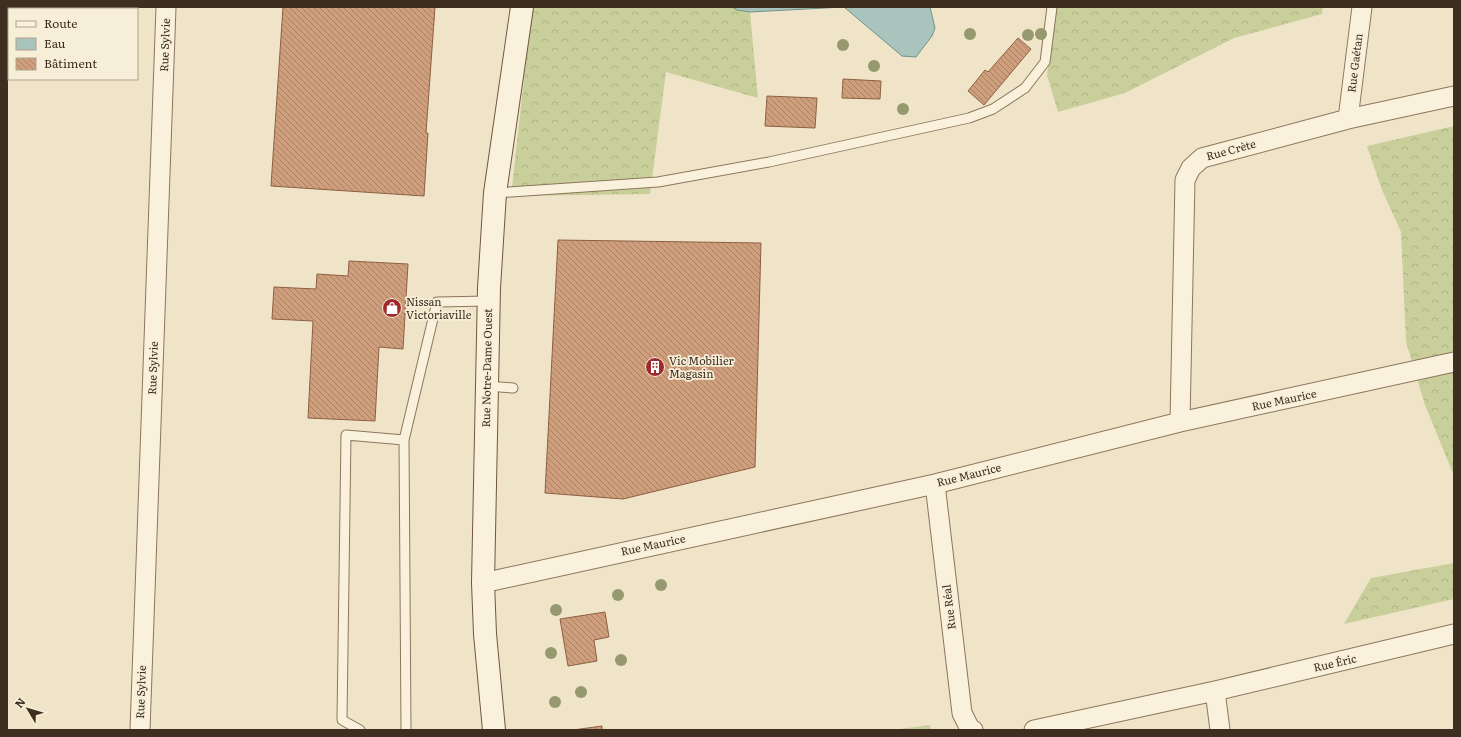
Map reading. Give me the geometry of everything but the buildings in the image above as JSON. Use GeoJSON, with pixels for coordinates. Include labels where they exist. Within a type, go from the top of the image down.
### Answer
{"type":"FeatureCollection","features":[{"type":"Feature","properties":{"kind":"street","name":"Rue Sylvie"},"geometry":{"type":"LineString","coordinates":[[140,730],[166,7]]}},
{"type":"Feature","properties":{"kind":"street","name":"Rue Notre-Dame Ouest"},"geometry":{"type":"LineString","coordinates":[[494,730],[485,634],[483,583],[489,301],[495,193],[522,7]]}},
{"type":"Feature","properties":{"kind":"street","name":"Rue Gaétan"},"geometry":{"type":"LineString","coordinates":[[1348,119],[1362,7]]}},
{"type":"Feature","properties":{"kind":"street","name":"Rue Crète"},"geometry":{"type":"LineString","coordinates":[[1180,422],[1185,180],[1191,168],[1202,158],[1348,119],[1454,96]]}},
{"type":"Feature","properties":{"kind":"street","name":"Rue Maurice"},"geometry":{"type":"LineString","coordinates":[[483,583],[935,484],[1180,422],[1454,362]]}},
{"type":"Feature","properties":{"kind":"street","name":"Rue Réal"},"geometry":{"type":"LineString","coordinates":[[935,484],[962,713],[971,729]]}},
{"type":"Feature","properties":{"kind":"street","name":"Rue Éric"},"geometry":{"type":"LineString","coordinates":[[1034,730],[1215,691],[1454,634]]}},
{"type":"Feature","properties":{"kind":"street"},"geometry":{"type":"LineString","coordinates":[[1215,691],[1220,730]]}},
{"type":"Feature","properties":{"kind":"lane"},"geometry":{"type":"LineString","coordinates":[[495,193],[658,182],[769,162],[969,118],[993,109],[1025,88],[1033,78],[1044,62],[1052,7]]}},
{"type":"Feature","properties":{"kind":"lane"},"geometry":{"type":"LineString","coordinates":[[406,730],[404,440],[437,302],[489,301]]}},
{"type":"Feature","properties":{"kind":"lane"},"geometry":{"type":"LineString","coordinates":[[486,386],[513,388]]}},
{"type":"Feature","properties":{"kind":"lane"},"geometry":{"type":"LineString","coordinates":[[360,730],[342,720],[346,435],[404,440]]}},
{"type":"Feature","properties":{"kind":"green space"},"geometry":{"type":"Polygon","coordinates":[[[532,7],[732,7],[737,10],[750,12],[758,98],[666,72],[650,194],[511,196],[532,7]]]}},
{"type":"Feature","properties":{"kind":"green space"},"geometry":{"type":"Polygon","coordinates":[[[1057,7],[1323,7],[1322,14],[1234,38],[1125,93],[1058,112],[1047,75],[1057,7]]]}},
{"type":"Feature","properties":{"kind":"green space"},"geometry":{"type":"Polygon","coordinates":[[[1454,126],[1454,476],[1425,405],[1406,342],[1401,232],[1382,190],[1367,146],[1454,126]]]}},
{"type":"Feature","properties":{"kind":"green space"},"geometry":{"type":"Polygon","coordinates":[[[1454,563],[1454,599],[1344,624],[1371,578],[1454,563]]]}},
{"type":"Feature","properties":{"kind":"green space"},"geometry":{"type":"Polygon","coordinates":[[[930,725],[931,730],[892,730],[930,725]]]}},
{"type":"Feature","properties":{"kind":"water"},"geometry":{"type":"Polygon","coordinates":[[[732,7],[844,7],[750,12],[737,10],[732,7]]]}},
{"type":"Feature","properties":{"kind":"water"},"geometry":{"type":"Polygon","coordinates":[[[844,7],[930,7],[935,28],[932,36],[916,57],[902,56],[844,7]]]}},
{"type":"Feature","properties":{"kind":"place","name":"Nissan Victoriaville"},"geometry":{"type":"Point","coordinates":[392,308]}},
{"type":"Feature","properties":{"kind":"place","name":"Vic Mobilier Magasin"},"geometry":{"type":"Point","coordinates":[655,367]}}]}
